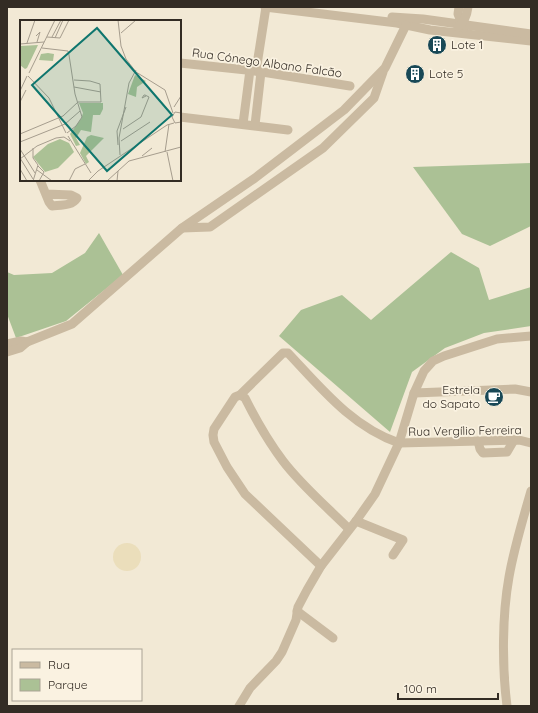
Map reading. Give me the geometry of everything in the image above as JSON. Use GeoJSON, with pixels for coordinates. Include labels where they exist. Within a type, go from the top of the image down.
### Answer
{"type":"FeatureCollection","features":[{"type":"Feature","properties":{"kind":"street"},"geometry":{"type":"LineString","coordinates":[[243,124],[256,71],[266,7],[329,14],[430,30],[531,41]]}},
{"type":"Feature","properties":{"kind":"street"},"geometry":{"type":"LineString","coordinates":[[324,7],[531,34]]}},
{"type":"Feature","properties":{"kind":"street"},"geometry":{"type":"LineString","coordinates":[[450,23],[463,11]]}},
{"type":"Feature","properties":{"kind":"street"},"geometry":{"type":"LineString","coordinates":[[463,11],[461,24],[464,30],[493,36]]}},
{"type":"Feature","properties":{"kind":"street"},"geometry":{"type":"LineString","coordinates":[[463,11],[466,20],[469,24],[474,26]]}},
{"type":"Feature","properties":{"kind":"street"},"geometry":{"type":"LineString","coordinates":[[430,30],[441,27],[455,29],[461,24]]}},
{"type":"Feature","properties":{"kind":"street"},"geometry":{"type":"LineString","coordinates":[[182,228],[210,227],[324,148],[374,98],[384,68],[406,25]]}},
{"type":"Feature","properties":{"kind":"street","name":"Rua Cónego Albano Falcão"},"geometry":{"type":"LineString","coordinates":[[181,63],[256,71],[350,86]]}},
{"type":"Feature","properties":{"kind":"street"},"geometry":{"type":"LineString","coordinates":[[7,351],[72,324],[182,228],[255,178],[344,110],[384,68]]}},
{"type":"Feature","properties":{"kind":"street"},"geometry":{"type":"LineString","coordinates":[[255,125],[256,71]]}},
{"type":"Feature","properties":{"kind":"street"},"geometry":{"type":"LineString","coordinates":[[181,117],[288,130]]}},
{"type":"Feature","properties":{"kind":"street"},"geometry":{"type":"LineString","coordinates":[[40,181],[46,194]]}},
{"type":"Feature","properties":{"kind":"street"},"geometry":{"type":"LineString","coordinates":[[239,706],[250,688],[276,661],[282,652],[296,620],[298,607],[306,590],[321,566],[375,494],[399,443],[414,393],[424,371],[433,361],[444,356],[497,339],[531,336]]}},
{"type":"Feature","properties":{"kind":"street"},"geometry":{"type":"LineString","coordinates":[[7,343],[23,344]]}},
{"type":"Feature","properties":{"kind":"street"},"geometry":{"type":"LineString","coordinates":[[321,566],[245,494],[214,442],[214,429],[235,397],[240,396],[283,353],[288,353],[331,399],[350,416],[390,440],[399,443]]}},
{"type":"Feature","properties":{"kind":"street"},"geometry":{"type":"LineString","coordinates":[[414,393],[515,389],[531,392]]}},
{"type":"Feature","properties":{"kind":"street"},"geometry":{"type":"LineString","coordinates":[[240,396],[245,398],[262,431],[284,462],[301,482],[349,529]]}},
{"type":"Feature","properties":{"kind":"street","name":"Rua Vergílio Ferreira"},"geometry":{"type":"LineString","coordinates":[[399,443],[514,440],[531,443]]}},
{"type":"Feature","properties":{"kind":"street"},"geometry":{"type":"LineString","coordinates":[[507,706],[504,685],[504,613],[516,542],[531,491]]}},
{"type":"Feature","properties":{"kind":"street"},"geometry":{"type":"LineString","coordinates":[[356,521],[403,540],[393,555]]}},
{"type":"Feature","properties":{"kind":"street"},"geometry":{"type":"LineString","coordinates":[[297,610],[333,638]]}},
{"type":"Feature","properties":{"kind":"green space"},"geometry":{"type":"Polygon","coordinates":[[[531,163],[531,226],[490,246],[462,234],[413,167],[531,163]]]}},
{"type":"Feature","properties":{"kind":"green space"},"geometry":{"type":"Polygon","coordinates":[[[99,233],[123,275],[66,321],[16,338],[7,314],[7,272],[14,275],[52,273],[85,253],[99,233]]]}},
{"type":"Feature","properties":{"kind":"green space"},"geometry":{"type":"Polygon","coordinates":[[[451,252],[479,268],[489,300],[531,287],[531,326],[484,333],[445,348],[412,372],[390,432],[279,336],[301,310],[342,295],[371,320],[451,252]]]}},
{"type":"Feature","properties":{"kind":"shaded area"},"geometry":{"type":"Polygon","coordinates":[[[127,543],[137,547],[141,557],[137,567],[127,571],[117,567],[113,557],[117,547],[127,543]]]}},
{"type":"Feature","properties":{"kind":"place","name":"Lote 1"},"geometry":{"type":"Point","coordinates":[437,45]}},
{"type":"Feature","properties":{"kind":"place","name":"Lote 5"},"geometry":{"type":"Point","coordinates":[415,74]}},
{"type":"Feature","properties":{"kind":"place","name":"Estrela do Sapato"},"geometry":{"type":"Point","coordinates":[494,397]}}]}
